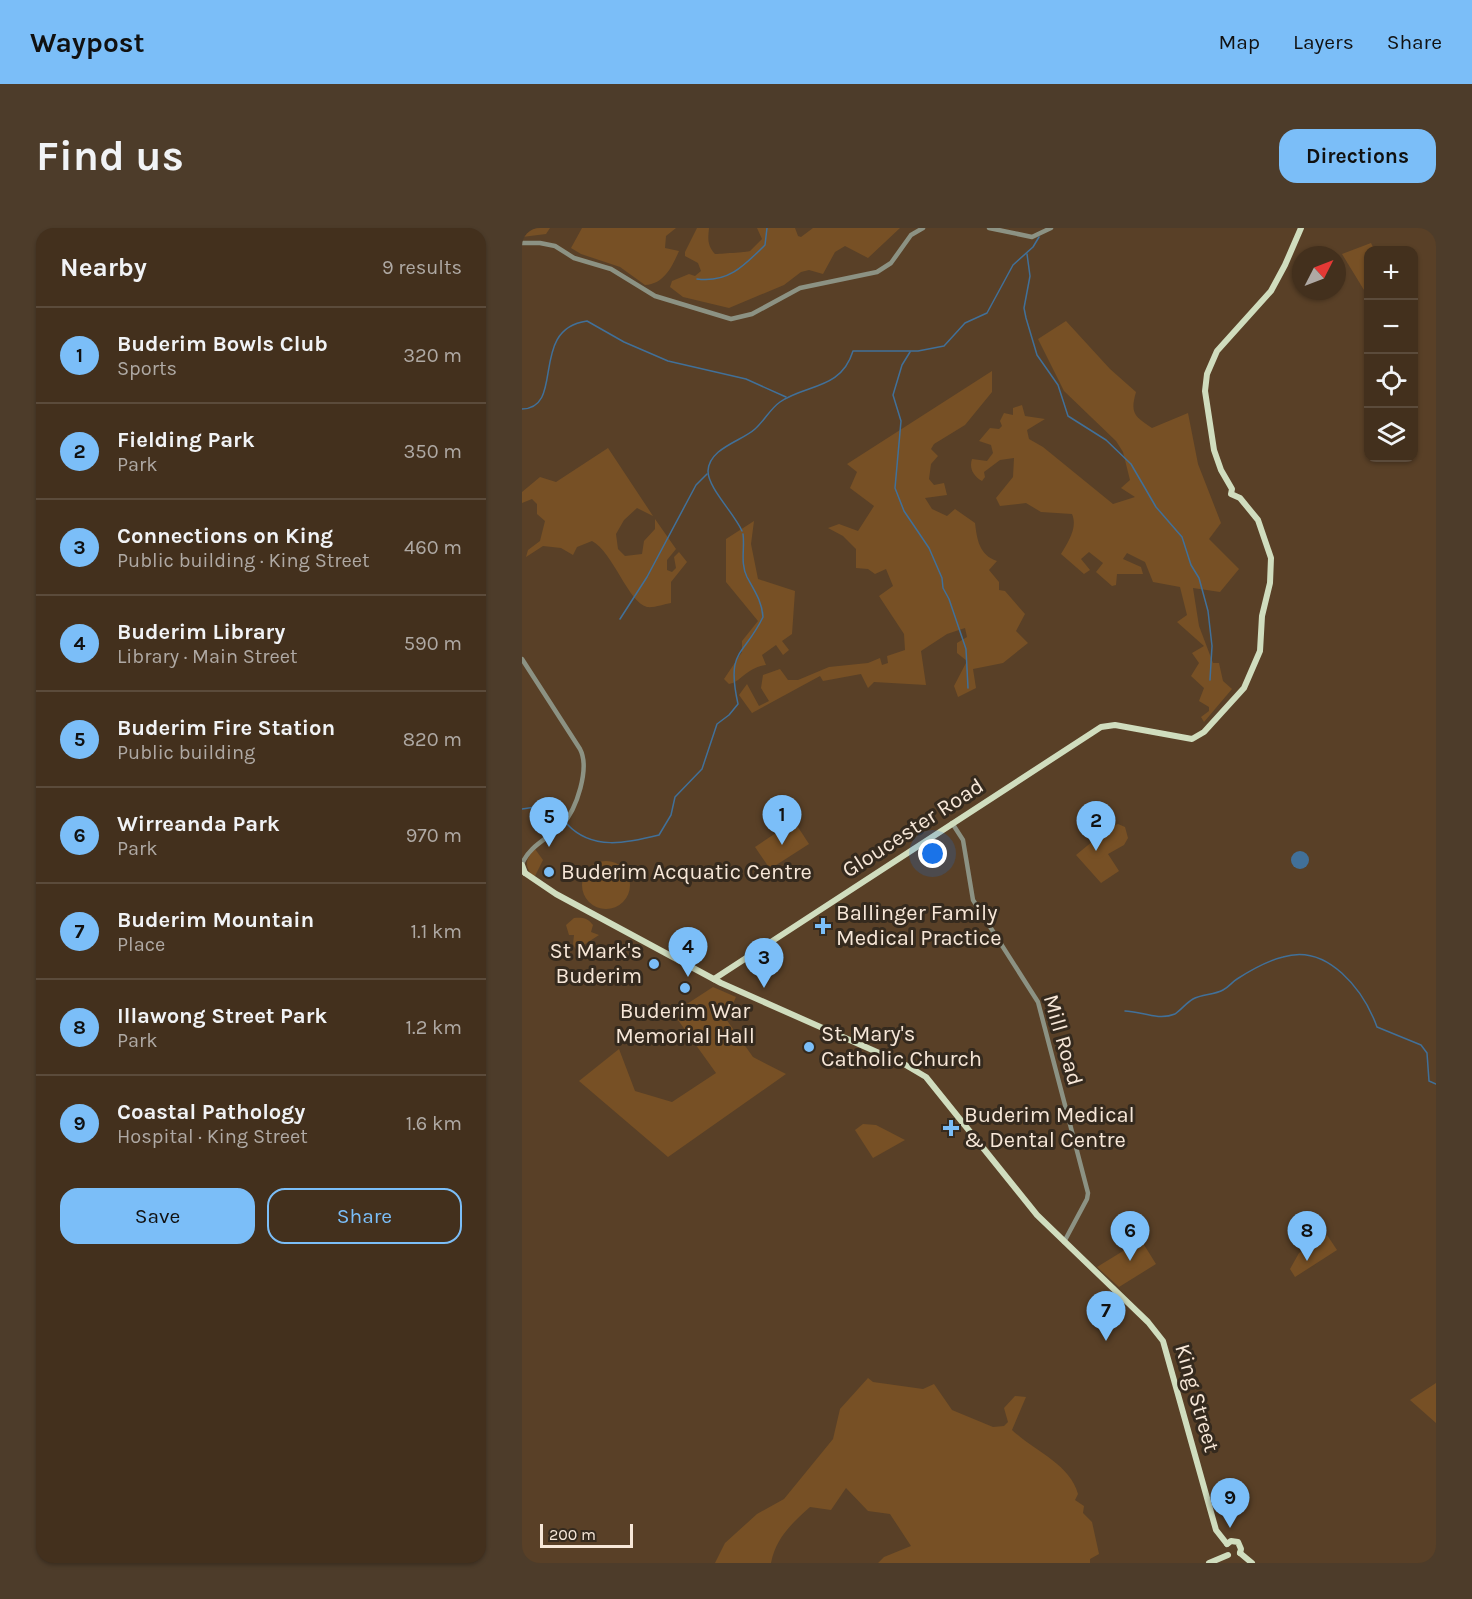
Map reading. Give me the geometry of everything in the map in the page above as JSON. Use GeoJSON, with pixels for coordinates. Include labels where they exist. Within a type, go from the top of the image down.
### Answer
{"type":"FeatureCollection","features":[{"type":"Feature","properties":{"kind":"main road","name":"Gloucester Road"},"geometry":{"type":"LineString","coordinates":[[714,979],[1101,727],[1115,725],[1186,740],[1199,737],[1244,687],[1260,651],[1263,616],[1270,583],[1271,558],[1260,525],[1238,495],[1232,495],[1232,489],[1221,470],[1214,450],[1205,392],[1207,374],[1217,351],[1270,291],[1285,265],[1300,228]]}},
{"type":"Feature","properties":{"kind":"main road"},"geometry":{"type":"LineString","coordinates":[[522,865],[524,875]]}},
{"type":"Feature","properties":{"kind":"main road","name":"King Street"},"geometry":{"type":"LineString","coordinates":[[524,875],[714,979],[921,1073],[934,1085],[1037,1215],[1148,1322],[1163,1341],[1216,1530],[1227,1544]]}},
{"type":"Feature","properties":{"kind":"main road"},"geometry":{"type":"LineString","coordinates":[[1209,1563],[1228,1555],[1234,1557],[1241,1549],[1238,1542],[1231,1541],[1227,1544],[1225,1548],[1228,1555]]}},
{"type":"Feature","properties":{"kind":"main road"},"geometry":{"type":"LineString","coordinates":[[1239,1553],[1252,1563]]}},
{"type":"Feature","properties":{"kind":"street"},"geometry":{"type":"LineString","coordinates":[[522,243],[555,246],[574,258],[611,269],[654,296],[732,319],[752,314],[800,288],[877,272],[891,263],[911,235],[923,228]]}},
{"type":"Feature","properties":{"kind":"street"},"geometry":{"type":"LineString","coordinates":[[989,228],[1032,237],[1051,228]]}},
{"type":"Feature","properties":{"kind":"street"},"geometry":{"type":"LineString","coordinates":[[522,659],[580,749],[585,762],[569,816],[554,832],[530,849],[522,865]]}},
{"type":"Feature","properties":{"kind":"street","name":"Mill Road"},"geometry":{"type":"LineString","coordinates":[[952,823],[963,840],[973,900],[1034,995],[1043,1022],[1088,1193],[1064,1242]]}},
{"type":"Feature","properties":{"kind":"shaded area"},"geometry":{"type":"Polygon","coordinates":[[[522,228],[550,228],[546,234],[522,237],[522,228]]]}},
{"type":"Feature","properties":{"kind":"shaded area"},"geometry":{"type":"Polygon","coordinates":[[[582,228],[676,228],[666,236],[665,248],[679,251],[670,269],[662,278],[645,285],[620,267],[581,254],[571,248],[582,228]]]}},
{"type":"Feature","properties":{"kind":"shaded area"},"geometry":{"type":"Polygon","coordinates":[[[697,228],[709,228],[709,242],[715,254],[750,251],[762,239],[757,228],[795,228],[798,236],[801,237],[813,228],[900,228],[868,258],[845,246],[835,252],[823,274],[809,270],[801,272],[784,285],[729,308],[683,297],[670,287],[672,281],[689,274],[695,276],[701,271],[698,263],[685,256],[697,228]]]}},
{"type":"Feature","properties":{"kind":"shaded area"},"geometry":{"type":"Polygon","coordinates":[[[1371,243],[1372,246],[1364,246],[1364,290],[1346,261],[1346,252],[1371,243]]]}},
{"type":"Feature","properties":{"kind":"shaded area"},"geometry":{"type":"Polygon","coordinates":[[[1066,321],[1110,369],[1136,392],[1133,405],[1137,417],[1152,428],[1188,413],[1198,464],[1221,523],[1209,539],[1239,569],[1220,592],[1193,588],[1199,626],[1213,663],[1219,663],[1223,681],[1232,689],[1204,722],[1201,717],[1209,711],[1209,707],[1199,701],[1204,688],[1191,676],[1199,663],[1192,653],[1204,646],[1177,622],[1187,615],[1180,587],[1153,582],[1145,562],[1127,553],[1123,559],[1141,567],[1143,574],[1117,574],[1116,585],[1112,586],[1096,572],[1103,563],[1089,552],[1081,559],[1090,570],[1084,574],[1061,554],[1073,530],[1072,514],[1041,512],[1026,503],[1000,506],[996,498],[1013,477],[1014,458],[1000,460],[984,472],[985,477],[982,481],[971,469],[972,459],[987,461],[993,453],[991,445],[979,441],[990,428],[999,429],[1002,426],[1000,421],[1004,413],[1013,415],[1013,408],[1022,405],[1025,416],[1045,419],[1027,430],[1029,439],[1043,447],[1113,504],[1135,497],[1121,488],[1130,480],[1123,452],[1116,441],[1064,391],[1038,339],[1066,321]]]}},
{"type":"Feature","properties":{"kind":"shaded area"},"geometry":{"type":"Polygon","coordinates":[[[992,371],[992,392],[965,425],[934,444],[931,449],[938,456],[931,464],[929,479],[934,485],[944,483],[947,495],[925,498],[932,509],[947,516],[955,509],[975,523],[983,551],[997,561],[989,570],[999,582],[999,590],[1005,591],[1025,614],[1016,631],[1028,643],[1003,663],[973,669],[976,688],[958,697],[954,686],[967,661],[957,653],[957,643],[967,637],[965,628],[947,634],[921,651],[926,685],[874,682],[868,688],[861,674],[823,681],[820,676],[752,713],[739,695],[747,684],[759,706],[769,701],[761,688],[763,675],[780,669],[788,680],[798,680],[829,667],[868,663],[880,658],[882,665],[888,663],[887,656],[905,650],[904,634],[879,596],[893,586],[886,569],[875,574],[868,569],[856,568],[856,549],[843,536],[828,528],[839,524],[858,531],[874,506],[850,488],[857,472],[847,464],[992,371]]]}},
{"type":"Feature","properties":{"kind":"shaded area"},"geometry":{"type":"Polygon","coordinates":[[[608,448],[653,516],[637,508],[624,520],[616,534],[618,549],[625,556],[642,554],[644,541],[655,529],[655,519],[676,549],[667,560],[667,570],[672,572],[676,568],[674,557],[679,552],[687,562],[671,582],[671,603],[647,607],[640,603],[633,596],[607,555],[592,541],[577,547],[573,555],[561,548],[543,546],[526,557],[528,550],[540,541],[545,521],[537,514],[537,504],[532,499],[522,503],[522,492],[540,477],[556,482],[608,448]]]}},
{"type":"Feature","properties":{"kind":"shaded area"},"geometry":{"type":"Polygon","coordinates":[[[754,521],[751,544],[758,579],[795,591],[792,634],[782,641],[789,650],[783,655],[776,645],[762,655],[766,665],[753,669],[729,684],[724,679],[742,652],[742,641],[758,621],[726,582],[726,539],[754,521]]]}},
{"type":"Feature","properties":{"kind":"shaded area"},"geometry":{"type":"Polygon","coordinates":[[[794,821],[809,844],[770,869],[755,847],[794,821]]]}},
{"type":"Feature","properties":{"kind":"shaded area"},"geometry":{"type":"Polygon","coordinates":[[[1118,824],[1125,827],[1128,838],[1124,845],[1108,854],[1119,871],[1101,883],[1076,855],[1110,827],[1118,824]]]}},
{"type":"Feature","properties":{"kind":"shaded area"},"geometry":{"type":"Polygon","coordinates":[[[535,849],[543,860],[534,878],[527,860],[535,849]]]}},
{"type":"Feature","properties":{"kind":"shaded area"},"geometry":{"type":"Polygon","coordinates":[[[601,861],[611,861],[623,868],[630,880],[630,890],[623,902],[611,909],[601,909],[586,898],[582,890],[582,880],[593,865],[601,861]]]}},
{"type":"Feature","properties":{"kind":"shaded area"},"geometry":{"type":"Polygon","coordinates":[[[574,918],[589,921],[593,925],[591,932],[599,935],[576,950],[573,944],[574,935],[569,935],[566,925],[574,918]]]}},
{"type":"Feature","properties":{"kind":"shaded area"},"geometry":{"type":"Polygon","coordinates":[[[713,987],[736,997],[726,1019],[753,1057],[786,1074],[668,1157],[579,1081],[619,1049],[635,1091],[672,1102],[716,1073],[673,1013],[713,987]]]}},
{"type":"Feature","properties":{"kind":"shaded area"},"geometry":{"type":"Polygon","coordinates":[[[863,1124],[876,1125],[905,1140],[873,1158],[855,1130],[863,1124]]]}},
{"type":"Feature","properties":{"kind":"shaded area"},"geometry":{"type":"Polygon","coordinates":[[[1327,1235],[1337,1250],[1295,1277],[1290,1269],[1299,1253],[1327,1235]]]}},
{"type":"Feature","properties":{"kind":"shaded area"},"geometry":{"type":"Polygon","coordinates":[[[1141,1240],[1156,1264],[1119,1287],[1097,1267],[1141,1240]]]}},
{"type":"Feature","properties":{"kind":"shaded area"},"geometry":{"type":"Polygon","coordinates":[[[868,1378],[873,1382],[923,1389],[934,1384],[952,1410],[993,1427],[1004,1426],[1008,1422],[1004,1408],[1015,1396],[1026,1397],[1012,1430],[1059,1466],[1074,1483],[1078,1494],[1075,1500],[1084,1506],[1083,1513],[1092,1522],[1099,1554],[1090,1559],[1090,1563],[878,1563],[884,1557],[911,1546],[890,1514],[868,1511],[846,1488],[831,1510],[810,1507],[797,1519],[785,1532],[773,1554],[771,1563],[715,1563],[725,1543],[757,1514],[784,1499],[833,1439],[840,1409],[868,1378]]]}},
{"type":"Feature","properties":{"kind":"shaded area"},"geometry":{"type":"Polygon","coordinates":[[[1436,1383],[1436,1423],[1410,1400],[1436,1383]]]}},
{"type":"Feature","properties":{"kind":"water"},"geometry":{"type":"Polygon","coordinates":[[[1300,851],[1306,854],[1309,860],[1306,866],[1300,869],[1294,866],[1291,860],[1294,854],[1300,851]]]}},
{"type":"Feature","properties":{"kind":"waterway"},"geometry":{"type":"LineString","coordinates":[[697,279],[708,280],[727,276],[742,266],[765,245],[767,228]]}},
{"type":"Feature","properties":{"kind":"waterway"},"geometry":{"type":"LineString","coordinates":[[742,531],[709,478],[708,471],[714,456],[755,429],[780,402],[831,380],[847,364],[853,351],[918,351],[944,346],[965,323],[987,313],[1013,265],[1033,247],[1039,237]]}},
{"type":"Feature","properties":{"kind":"waterway"},"geometry":{"type":"LineString","coordinates":[[1027,254],[1030,276],[1024,308],[1026,318],[1037,355],[1058,385],[1068,416],[1106,440],[1131,464],[1156,507],[1182,537],[1191,565],[1199,578],[1208,611],[1212,646],[1210,680]]}},
{"type":"Feature","properties":{"kind":"waterway"},"geometry":{"type":"LineString","coordinates":[[522,409],[535,405],[542,396],[552,352],[558,338],[569,327],[587,321],[624,342],[668,361],[746,379],[786,397]]}},
{"type":"Feature","properties":{"kind":"waterway"},"geometry":{"type":"LineString","coordinates":[[910,352],[902,365],[893,395],[901,421],[895,488],[904,511],[929,548],[942,578],[943,588],[966,649],[968,688]]}},
{"type":"Feature","properties":{"kind":"waterway"},"geometry":{"type":"LineString","coordinates":[[620,619],[647,577],[696,485],[707,474]]}},
{"type":"Feature","properties":{"kind":"waterway"},"geometry":{"type":"LineString","coordinates":[[567,824],[587,838],[610,843],[659,835],[671,815],[675,797],[702,769],[717,724],[738,704],[735,663],[763,617],[759,601],[745,572],[743,534]]}},
{"type":"Feature","properties":{"kind":"waterway"},"geometry":{"type":"LineString","coordinates":[[522,809],[550,807],[561,818]]}},
{"type":"Feature","properties":{"kind":"waterway"},"geometry":{"type":"LineString","coordinates":[[1125,1011],[1169,1016],[1175,1014],[1193,999],[1223,990],[1235,980],[1271,961],[1299,955],[1315,957],[1342,973],[1353,985],[1377,1027],[1421,1045],[1427,1053],[1429,1081],[1436,1084]]}},
{"type":"Feature","properties":{"kind":"place","name":"Buderim Bowls Club"},"geometry":{"type":"Point","coordinates":[782,845]}},
{"type":"Feature","properties":{"kind":"place","name":"Buderim Fire Station"},"geometry":{"type":"Point","coordinates":[549,847]}},
{"type":"Feature","properties":{"kind":"place","name":"Fielding Park"},"geometry":{"type":"Point","coordinates":[1096,851]}},
{"type":"Feature","properties":{"kind":"place","name":"Buderim Acquatic Centre"},"geometry":{"type":"Point","coordinates":[549,872]}},
{"type":"Feature","properties":{"kind":"place","name":"Ballinger Family Medical Practice"},"geometry":{"type":"Point","coordinates":[823,926]}},
{"type":"Feature","properties":{"kind":"place","name":"St Mark's Buderim"},"geometry":{"type":"Point","coordinates":[654,964]}},
{"type":"Feature","properties":{"kind":"place","name":"Buderim Library"},"geometry":{"type":"Point","coordinates":[688,977]}},
{"type":"Feature","properties":{"kind":"place","name":"Buderim War Memorial Hall"},"geometry":{"type":"Point","coordinates":[685,988]}},
{"type":"Feature","properties":{"kind":"place","name":"Connections on King"},"geometry":{"type":"Point","coordinates":[764,988]}},
{"type":"Feature","properties":{"kind":"place","name":"St. Mary's Catholic Church"},"geometry":{"type":"Point","coordinates":[809,1047]}},
{"type":"Feature","properties":{"kind":"place","name":"Buderim Medical & Dental Centre"},"geometry":{"type":"Point","coordinates":[951,1128]}},
{"type":"Feature","properties":{"kind":"place","name":"Wirreanda Park"},"geometry":{"type":"Point","coordinates":[1130,1261]}},
{"type":"Feature","properties":{"kind":"place","name":"Illawong Street Park"},"geometry":{"type":"Point","coordinates":[1307,1261]}},
{"type":"Feature","properties":{"kind":"place","name":"Buderim Mountain"},"geometry":{"type":"Point","coordinates":[1106,1341]}},
{"type":"Feature","properties":{"kind":"place","name":"Coastal Pathology"},"geometry":{"type":"Point","coordinates":[1230,1528]}}]}
